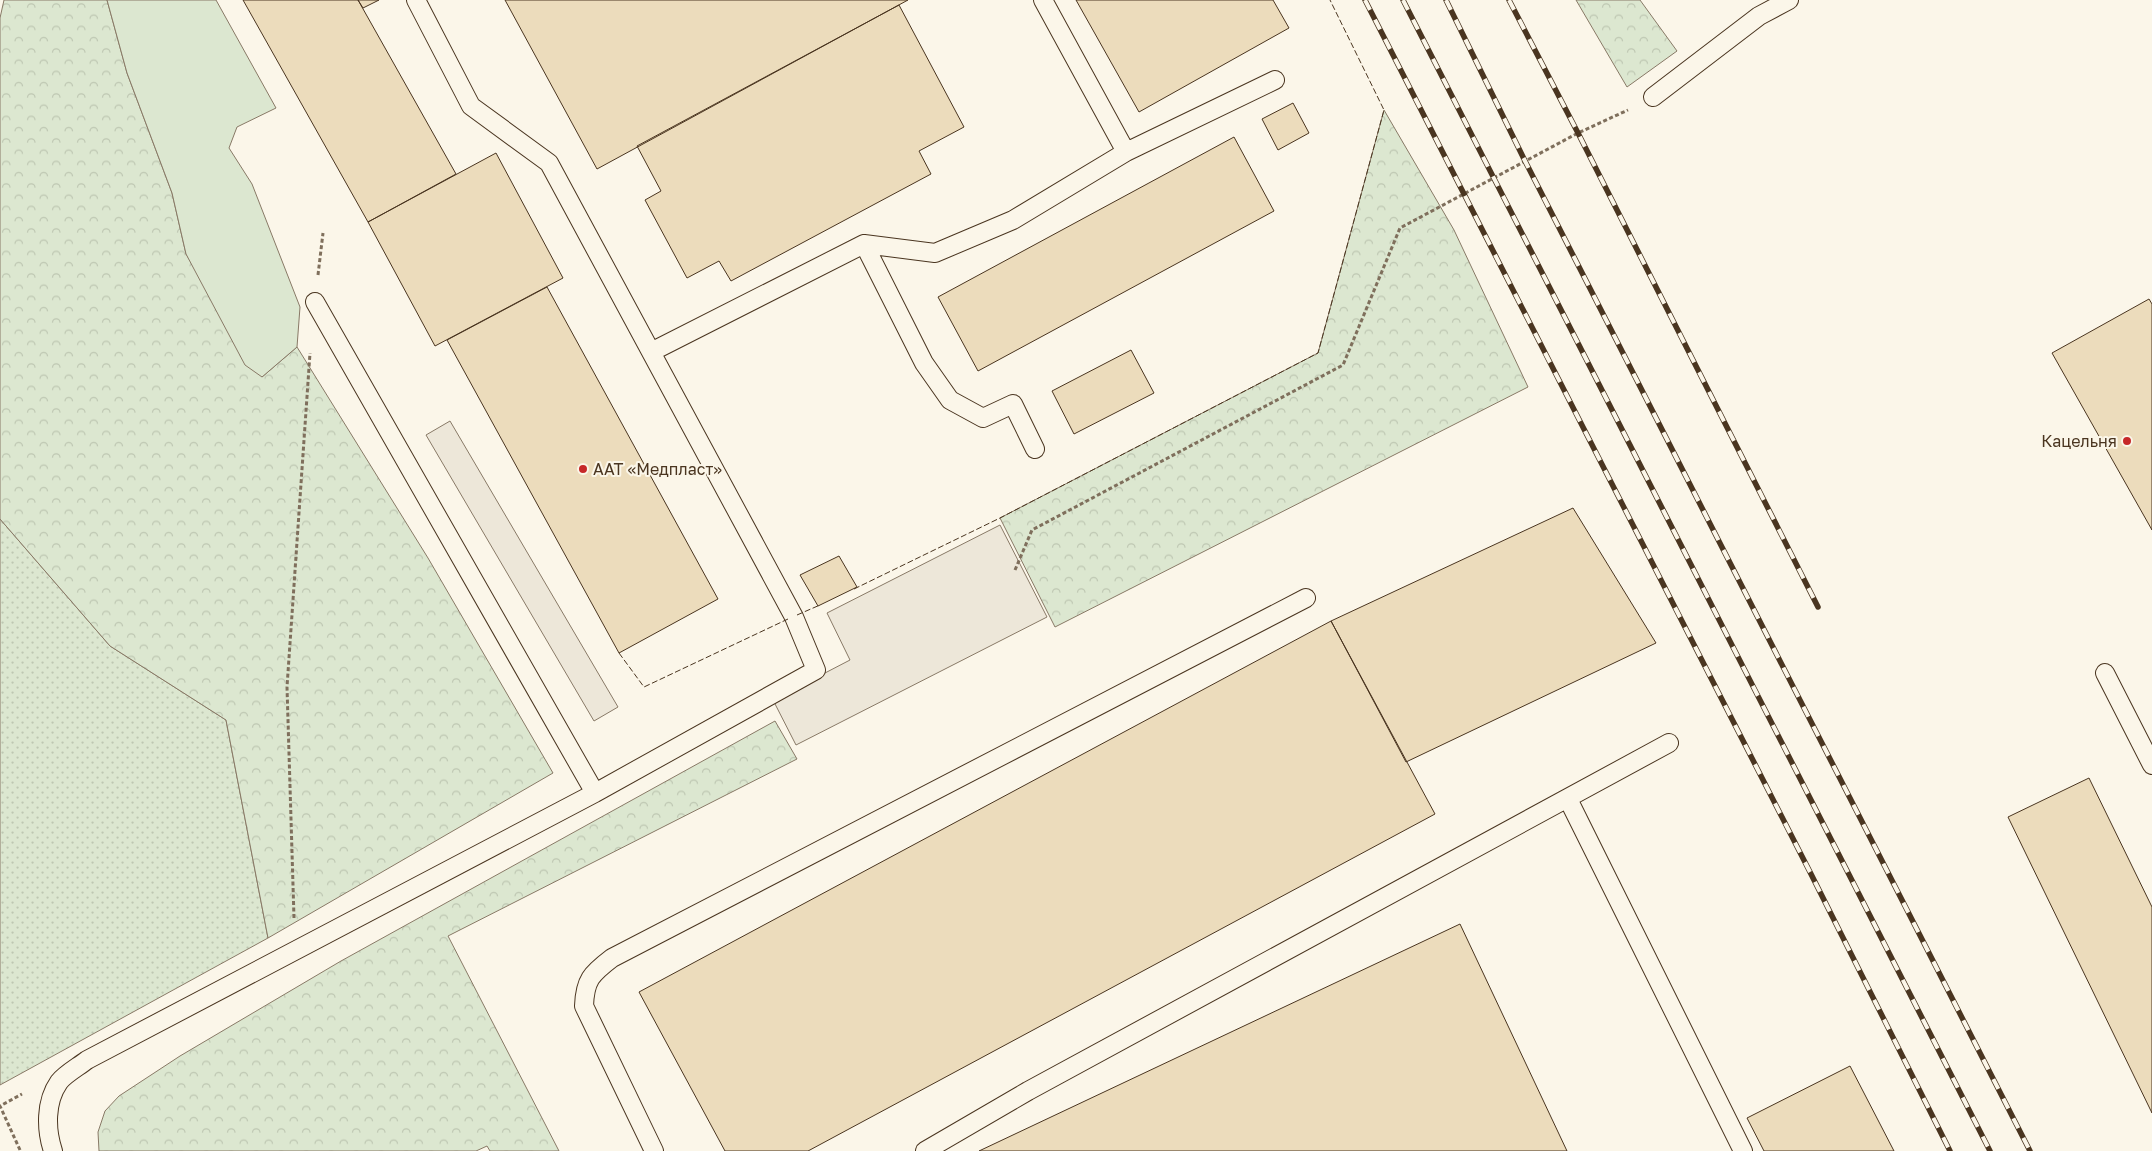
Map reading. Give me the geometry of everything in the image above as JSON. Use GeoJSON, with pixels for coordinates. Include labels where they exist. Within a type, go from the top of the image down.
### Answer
{"type":"FeatureCollection","features":[{"type":"Feature","properties":{"kind":"lane"},"geometry":{"type":"LineString","coordinates":[[53,1151],[47,1117],[51,1099],[59,1082],[87,1060],[595,793],[816,670],[794,616],[549,163],[471,106],[416,0]]}},
{"type":"Feature","properties":{"kind":"lane"},"geometry":{"type":"LineString","coordinates":[[1043,0],[1126,152]]}},
{"type":"Feature","properties":{"kind":"lane"},"geometry":{"type":"LineString","coordinates":[[1653,98],[1758,16],[1789,0]]}},
{"type":"Feature","properties":{"kind":"lane"},"geometry":{"type":"LineString","coordinates":[[651,352],[864,244],[935,253],[1013,220],[1126,152],[1275,80]]}},
{"type":"Feature","properties":{"kind":"lane"},"geometry":{"type":"LineString","coordinates":[[864,244],[924,363],[950,400],[983,418],[1013,404],[1035,449]]}},
{"type":"Feature","properties":{"kind":"lane"},"geometry":{"type":"LineString","coordinates":[[315,302],[595,793]]}},
{"type":"Feature","properties":{"kind":"lane"},"geometry":{"type":"LineString","coordinates":[[654,1151],[584,1006],[584,988],[593,972],[612,958],[1306,598]]}},
{"type":"Feature","properties":{"kind":"lane"},"geometry":{"type":"LineString","coordinates":[[2105,673],[2152,765]]}},
{"type":"Feature","properties":{"kind":"lane"},"geometry":{"type":"LineString","coordinates":[[925,1151],[1028,1091],[1669,743]]}},
{"type":"Feature","properties":{"kind":"lane"},"geometry":{"type":"LineString","coordinates":[[1568,799],[1743,1151]]}},
{"type":"Feature","properties":{"kind":"path"},"geometry":{"type":"LineString","coordinates":[[1015,570],[1032,530],[1343,365],[1400,228],[1578,133],[1653,98]]}},
{"type":"Feature","properties":{"kind":"path"},"geometry":{"type":"LineString","coordinates":[[294,922],[287,687],[315,302],[323,233]]}},
{"type":"Feature","properties":{"kind":"path"},"geometry":{"type":"LineString","coordinates":[[21,1151],[0,1106],[26,1091]]}},
{"type":"Feature","properties":{"kind":"green space"},"geometry":{"type":"Polygon","coordinates":[[[4,0],[107,0],[127,73],[172,193],[186,254],[262,377],[297,347],[428,558],[553,773],[268,938],[226,720],[110,646],[0,519],[0,18],[4,0]]]}},
{"type":"Feature","properties":{"kind":"green space"},"geometry":{"type":"Polygon","coordinates":[[[107,0],[216,0],[276,108],[237,127],[229,148],[252,184],[300,307],[297,347],[262,377],[245,365],[186,254],[172,193],[127,73],[107,0]]]}},
{"type":"Feature","properties":{"kind":"green space"},"geometry":{"type":"Polygon","coordinates":[[[1576,0],[1640,0],[1677,51],[1627,87],[1576,0]]]}},
{"type":"Feature","properties":{"kind":"green space"},"geometry":{"type":"Polygon","coordinates":[[[1384,110],[1454,230],[1528,387],[1055,627],[1000,518],[1318,353],[1384,110]]]}},
{"type":"Feature","properties":{"kind":"green space"},"geometry":{"type":"Polygon","coordinates":[[[0,519],[110,646],[226,720],[268,938],[0,1085],[0,519]]]}},
{"type":"Feature","properties":{"kind":"green space"},"geometry":{"type":"Polygon","coordinates":[[[775,721],[797,759],[448,936],[559,1151],[490,1151],[487,1146],[476,1151],[99,1151],[98,1132],[105,1111],[119,1096],[180,1056],[341,961],[775,721]]]}},
{"type":"Feature","properties":{"kind":"shaded area"},"geometry":{"type":"Polygon","coordinates":[[[450,421],[618,707],[594,721],[426,435],[450,421]]]}},
{"type":"Feature","properties":{"kind":"shaded area"},"geometry":{"type":"Polygon","coordinates":[[[1000,525],[1047,617],[796,745],[773,700],[850,660],[827,613],[1000,525]]]}},
{"type":"Feature","properties":{"kind":"building"},"geometry":{"type":"Polygon","coordinates":[[[243,0],[358,0],[456,174],[368,222],[243,0]]]}},
{"type":"Feature","properties":{"kind":"building"},"geometry":{"type":"Polygon","coordinates":[[[358,0],[379,0],[363,8],[358,0]]]}},
{"type":"Feature","properties":{"kind":"building"},"geometry":{"type":"Polygon","coordinates":[[[505,0],[908,0],[597,169],[505,0]]]}},
{"type":"Feature","properties":{"kind":"building"},"geometry":{"type":"Polygon","coordinates":[[[1076,0],[1273,0],[1289,28],[1139,112],[1076,0]]]}},
{"type":"Feature","properties":{"kind":"building"},"geometry":{"type":"Polygon","coordinates":[[[899,5],[964,127],[919,151],[931,174],[731,281],[719,261],[687,278],[645,200],[661,191],[637,146],[899,5]]]}},
{"type":"Feature","properties":{"kind":"building"},"geometry":{"type":"Polygon","coordinates":[[[1293,103],[1309,133],[1278,150],[1262,119],[1293,103]]]}},
{"type":"Feature","properties":{"kind":"building"},"geometry":{"type":"Polygon","coordinates":[[[1234,137],[1274,211],[978,371],[938,297],[1234,137]]]}},
{"type":"Feature","properties":{"kind":"building"},"geometry":{"type":"Polygon","coordinates":[[[496,153],[563,278],[435,346],[368,222],[496,153]]]}},
{"type":"Feature","properties":{"kind":"building","name":"ААТ «Медпласт»"},"geometry":{"type":"Polygon","coordinates":[[[547,287],[718,599],[619,653],[447,340],[547,287]]]}},
{"type":"Feature","properties":{"kind":"building","name":"Кацельня"},"geometry":{"type":"Polygon","coordinates":[[[2149,299],[2152,304],[2152,530],[2052,353],[2149,299]]]}},
{"type":"Feature","properties":{"kind":"building"},"geometry":{"type":"Polygon","coordinates":[[[1131,350],[1154,393],[1074,434],[1052,391],[1131,350]]]}},
{"type":"Feature","properties":{"kind":"building"},"geometry":{"type":"Polygon","coordinates":[[[1573,508],[1656,643],[1406,762],[1331,621],[1573,508]]]}},
{"type":"Feature","properties":{"kind":"building"},"geometry":{"type":"Polygon","coordinates":[[[839,556],[857,587],[818,606],[800,575],[839,556]]]}},
{"type":"Feature","properties":{"kind":"building"},"geometry":{"type":"Polygon","coordinates":[[[1331,621],[1435,814],[808,1151],[725,1151],[639,992],[1331,621]]]}},
{"type":"Feature","properties":{"kind":"building"},"geometry":{"type":"Polygon","coordinates":[[[2089,778],[2152,907],[2152,1113],[2008,817],[2089,778]]]}},
{"type":"Feature","properties":{"kind":"building"},"geometry":{"type":"Polygon","coordinates":[[[1460,924],[1567,1151],[979,1151],[1460,924]]]}},
{"type":"Feature","properties":{"kind":"building"},"geometry":{"type":"Polygon","coordinates":[[[1850,1066],[1894,1151],[1764,1151],[1747,1118],[1850,1066]]]}},
{"type":"Feature","properties":{"kind":"railway"},"geometry":{"type":"LineString","coordinates":[[1365,0],[1810,872],[1950,1151]]}},
{"type":"Feature","properties":{"kind":"railway"},"geometry":{"type":"LineString","coordinates":[[1403,0],[1990,1151]]}},
{"type":"Feature","properties":{"kind":"railway"},"geometry":{"type":"LineString","coordinates":[[1446,0],[1525,161],[2030,1151]]}},
{"type":"Feature","properties":{"kind":"railway"},"geometry":{"type":"LineString","coordinates":[[1509,0],[1818,607]]}},
{"type":"Feature","properties":{"kind":"fence"},"geometry":{"type":"LineString","coordinates":[[854,589],[1000,518],[1318,353],[1384,110],[1330,0]]}},
{"type":"Feature","properties":{"kind":"fence"},"geometry":{"type":"LineString","coordinates":[[797,615],[820,605]]}},
{"type":"Feature","properties":{"kind":"fence"},"geometry":{"type":"LineString","coordinates":[[619,653],[644,687],[788,619]]}},
{"type":"Feature","properties":{"kind":"place","name":"Кацельня"},"geometry":{"type":"Point","coordinates":[2127,441]}},
{"type":"Feature","properties":{"kind":"place","name":"ААТ «Медпласт»"},"geometry":{"type":"Point","coordinates":[583,469]}}]}
